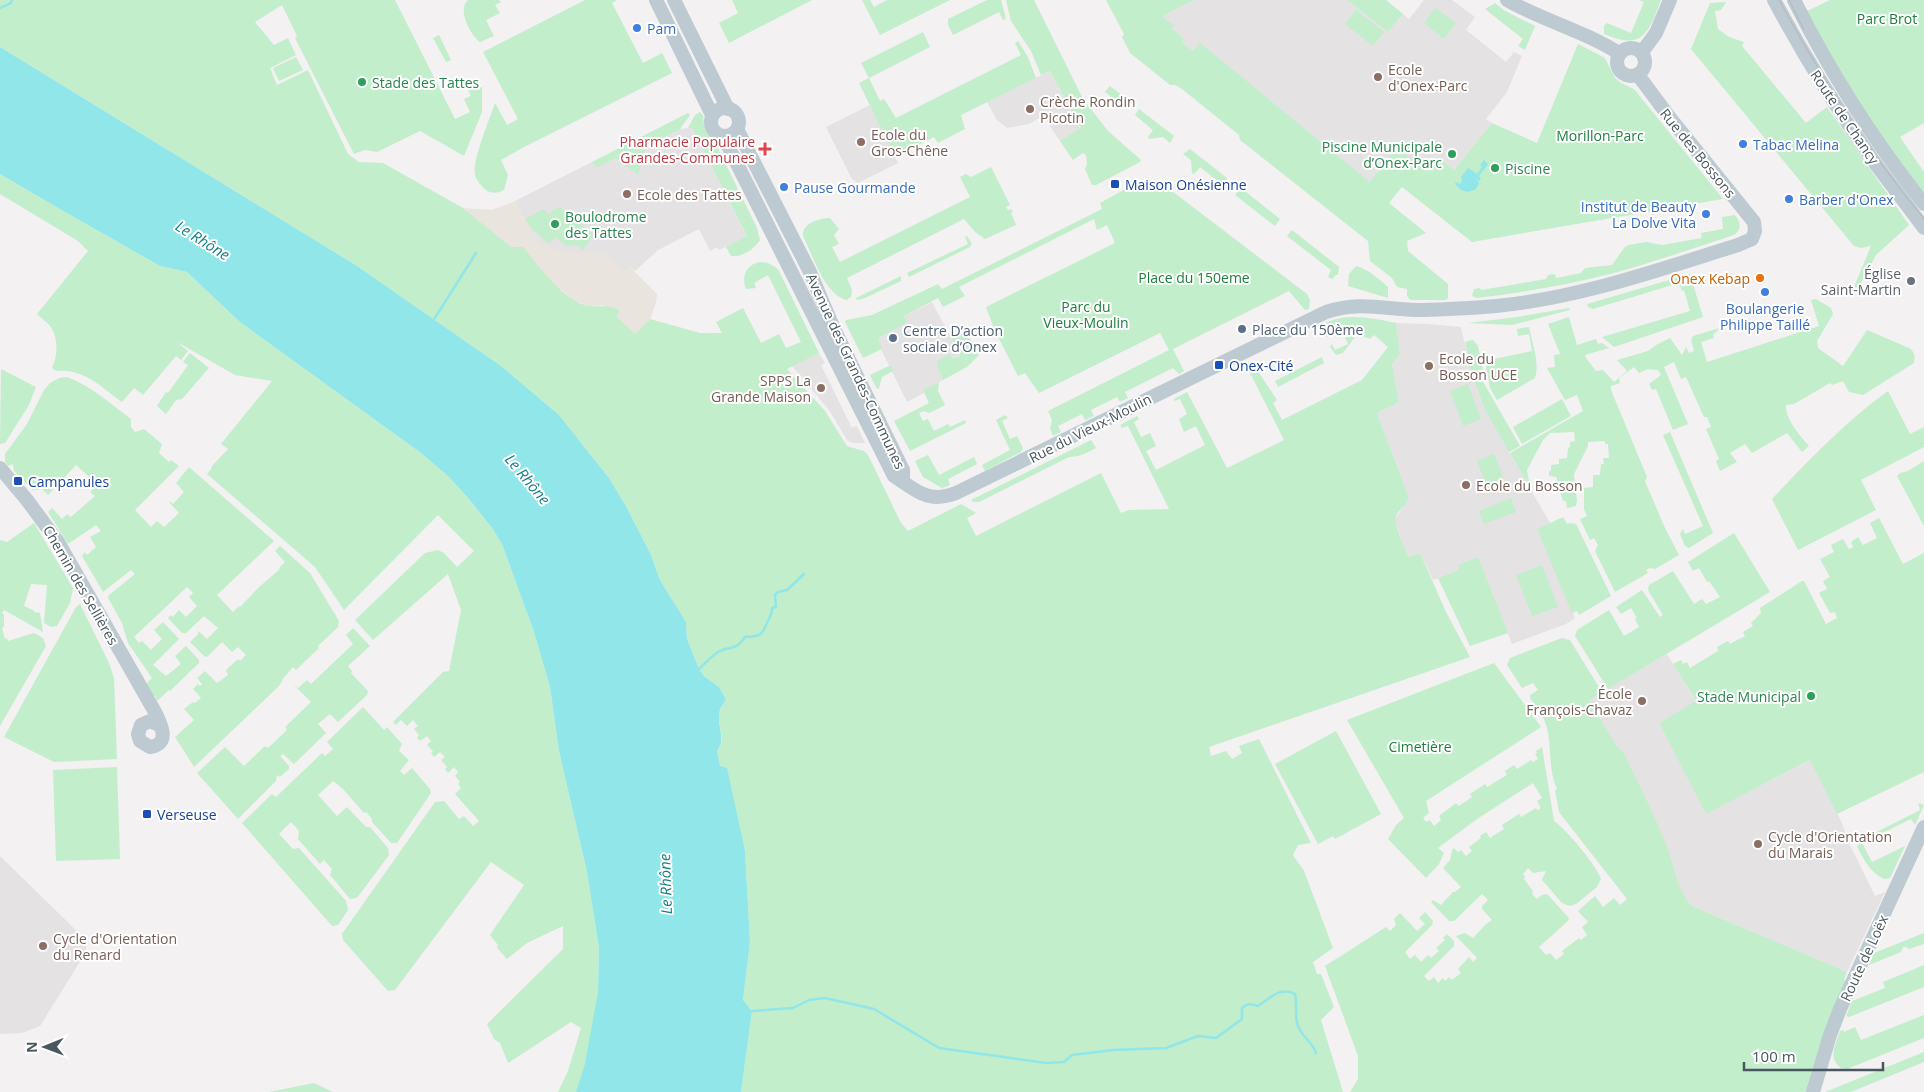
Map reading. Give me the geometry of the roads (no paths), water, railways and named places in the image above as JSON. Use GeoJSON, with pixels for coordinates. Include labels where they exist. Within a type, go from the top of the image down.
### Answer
{"type":"FeatureCollection","features":[{"type":"Feature","properties":{"kind":"street"},"geometry":{"type":"LineString","coordinates":[[656,0],[712,115]]}},
{"type":"Feature","properties":{"kind":"street"},"geometry":{"type":"LineString","coordinates":[[674,0],[728,109],[737,116],[737,129],[732,134],[723,136],[717,134],[710,122],[712,115],[719,109],[728,109]]}},
{"type":"Feature","properties":{"kind":"street"},"geometry":{"type":"LineString","coordinates":[[1507,0],[1530,12],[1596,40],[1620,54],[1632,48],[1642,52],[1646,65],[1638,75]]}},
{"type":"Feature","properties":{"kind":"street"},"geometry":{"type":"LineString","coordinates":[[1642,52],[1656,33],[1670,0]]}},
{"type":"Feature","properties":{"kind":"street","name":"Route de Chancy"},"geometry":{"type":"LineString","coordinates":[[1774,0],[1802,52],[1843,116],[1924,228]]}},
{"type":"Feature","properties":{"kind":"street","name":"Route de Chancy"},"geometry":{"type":"LineString","coordinates":[[1794,0],[1826,60],[1855,108],[1924,204]]}},
{"type":"Feature","properties":{"kind":"street","name":"Rue des Bossons"},"geometry":{"type":"LineString","coordinates":[[1277,337],[1326,312],[1348,306],[1417,310],[1514,304],[1554,297],[1620,281],[1752,239],[1756,232],[1754,222],[1750,216],[1670,118],[1638,75],[1629,76],[1619,70],[1617,61],[1620,54]]}},
{"type":"Feature","properties":{"kind":"street","name":"Avenue des Grandes-Communes"},"geometry":{"type":"LineString","coordinates":[[723,136],[894,476],[903,480],[903,470],[834,329],[819,291],[737,129]]}},
{"type":"Feature","properties":{"kind":"street"},"geometry":{"type":"LineString","coordinates":[[773,236],[788,228]]}},
{"type":"Feature","properties":{"kind":"street","name":"Rue du Vieux-Moulin"},"geometry":{"type":"LineString","coordinates":[[903,480],[914,490],[927,496],[939,497],[956,493],[1184,380],[1277,337]]}},
{"type":"Feature","properties":{"kind":"street","name":"Chemin des Sellières"},"geometry":{"type":"LineString","coordinates":[[0,468],[27,500],[58,542],[161,726]]}},
{"type":"Feature","properties":{"kind":"street","name":"Chemin des Sellières"},"geometry":{"type":"LineString","coordinates":[[122,657],[124,672],[138,699],[145,722]]}},
{"type":"Feature","properties":{"kind":"street"},"geometry":{"type":"LineString","coordinates":[[145,722],[154,722],[161,726],[163,736],[161,742],[154,746],[146,746],[140,741],[138,734],[141,725],[145,722]]}},
{"type":"Feature","properties":{"kind":"street","name":"Route de Loëx"},"geometry":{"type":"LineString","coordinates":[[1813,1092],[1840,1008],[1924,827]]}},
{"type":"Feature","properties":{"kind":"water","name":"Le Rhône"},"geometry":{"type":"Polygon","coordinates":[[[0,47],[357,266],[501,366],[559,415],[609,478],[651,555],[660,580],[686,622],[687,639],[699,669],[704,676],[719,687],[726,699],[719,713],[721,742],[717,751],[720,766],[727,768],[745,851],[750,942],[743,1000],[752,1011],[741,1092],[576,1092],[585,1064],[598,992],[599,948],[587,872],[559,751],[550,687],[534,632],[502,544],[492,528],[449,477],[421,453],[240,322],[187,272],[160,266],[0,174],[0,47]]]}},
{"type":"Feature","properties":{"kind":"water"},"geometry":{"type":"Polygon","coordinates":[[[1484,160],[1488,164],[1479,176],[1481,179],[1479,181],[1475,178],[1479,183],[1476,189],[1465,191],[1455,184],[1456,182],[1460,184],[1462,181],[1461,177],[1468,168],[1477,174],[1484,160]]]}},
{"type":"Feature","properties":{"kind":"waterway"},"geometry":{"type":"LineString","coordinates":[[0,8],[11,3],[12,0]]}},
{"type":"Feature","properties":{"kind":"waterway"},"geometry":{"type":"LineString","coordinates":[[433,321],[476,253]]}},
{"type":"Feature","properties":{"kind":"waterway"},"geometry":{"type":"LineString","coordinates":[[699,669],[718,652],[735,647],[745,637],[759,635],[771,615],[772,608],[776,607],[775,595],[778,592],[787,590],[804,574]]}},
{"type":"Feature","properties":{"kind":"waterway"},"geometry":{"type":"LineString","coordinates":[[752,1011],[793,1008],[809,1000],[825,998],[874,1009],[939,1048],[1046,1063],[1064,1062],[1072,1055],[1113,1050],[1166,1048],[1198,1036],[1216,1038],[1242,1019],[1242,1008],[1244,1006],[1250,1004],[1258,1006],[1276,994],[1285,991],[1295,994],[1298,1026],[1316,1053]]}},
{"type":"Feature","properties":{"kind":"tram line"},"geometry":{"type":"LineString","coordinates":[[1779,0],[1846,113],[1903,193],[1924,219]]}},
{"type":"Feature","properties":{"kind":"tram line"},"geometry":{"type":"LineString","coordinates":[[1789,0],[1804,30]]}},
{"type":"Feature","properties":{"kind":"place","name":"Pam"},"geometry":{"type":"Point","coordinates":[637,28]}},
{"type":"Feature","properties":{"kind":"place","name":"Ecole d'Onex-Parc"},"geometry":{"type":"Point","coordinates":[1378,77]}},
{"type":"Feature","properties":{"kind":"place","name":"Stade des Tattes"},"geometry":{"type":"Point","coordinates":[362,82]}},
{"type":"Feature","properties":{"kind":"place","name":"Crèche Rondin Picotin"},"geometry":{"type":"Point","coordinates":[1030,109]}},
{"type":"Feature","properties":{"kind":"place","name":"Ecole du Gros-Chêne"},"geometry":{"type":"Point","coordinates":[861,142]}},
{"type":"Feature","properties":{"kind":"place","name":"Tabac Melina"},"geometry":{"type":"Point","coordinates":[1743,144]}},
{"type":"Feature","properties":{"kind":"place","name":"Pharmacie Populaire Grandes-Communes"},"geometry":{"type":"Point","coordinates":[765,149]}},
{"type":"Feature","properties":{"kind":"place","name":"Piscine Municipale d’Onex-Parc"},"geometry":{"type":"Point","coordinates":[1452,154]}},
{"type":"Feature","properties":{"kind":"place","name":"Piscine"},"geometry":{"type":"Point","coordinates":[1495,168]}},
{"type":"Feature","properties":{"kind":"place","name":"Maison Onésienne"},"geometry":{"type":"Point","coordinates":[1115,184]}},
{"type":"Feature","properties":{"kind":"place","name":"Pause Gourmande"},"geometry":{"type":"Point","coordinates":[784,187]}},
{"type":"Feature","properties":{"kind":"place","name":"Ecole des Tattes"},"geometry":{"type":"Point","coordinates":[627,194]}},
{"type":"Feature","properties":{"kind":"place","name":"Barber d'Onex"},"geometry":{"type":"Point","coordinates":[1789,199]}},
{"type":"Feature","properties":{"kind":"place","name":"Institut de Beauty La Dolve Vita"},"geometry":{"type":"Point","coordinates":[1706,214]}},
{"type":"Feature","properties":{"kind":"place","name":"Boulodrome des Tattes"},"geometry":{"type":"Point","coordinates":[555,224]}},
{"type":"Feature","properties":{"kind":"place","name":"Onex Kebap"},"geometry":{"type":"Point","coordinates":[1760,278]}},
{"type":"Feature","properties":{"kind":"place","name":"Église Saint-Martin"},"geometry":{"type":"Point","coordinates":[1911,281]}},
{"type":"Feature","properties":{"kind":"place","name":"Boulangerie Philippe Taillé"},"geometry":{"type":"Point","coordinates":[1765,292]}},
{"type":"Feature","properties":{"kind":"place","name":"Place du 150ème"},"geometry":{"type":"Point","coordinates":[1242,329]}},
{"type":"Feature","properties":{"kind":"place","name":"Centre D’action sociale d’Onex"},"geometry":{"type":"Point","coordinates":[893,338]}},
{"type":"Feature","properties":{"kind":"place","name":"Onex-Cité"},"geometry":{"type":"Point","coordinates":[1219,365]}},
{"type":"Feature","properties":{"kind":"place","name":"Ecole du Bosson UCE"},"geometry":{"type":"Point","coordinates":[1429,366]}},
{"type":"Feature","properties":{"kind":"place","name":"SPPS La Grande Maison"},"geometry":{"type":"Point","coordinates":[821,388]}},
{"type":"Feature","properties":{"kind":"place","name":"Campanules"},"geometry":{"type":"Point","coordinates":[18,481]}},
{"type":"Feature","properties":{"kind":"place","name":"Ecole du Bosson"},"geometry":{"type":"Point","coordinates":[1466,485]}},
{"type":"Feature","properties":{"kind":"place","name":"Stade Municipal"},"geometry":{"type":"Point","coordinates":[1811,696]}},
{"type":"Feature","properties":{"kind":"place","name":"École François-Chavaz"},"geometry":{"type":"Point","coordinates":[1642,701]}},
{"type":"Feature","properties":{"kind":"place","name":"Verseuse"},"geometry":{"type":"Point","coordinates":[147,814]}},
{"type":"Feature","properties":{"kind":"place","name":"Cycle d'Orientation du Marais"},"geometry":{"type":"Point","coordinates":[1758,844]}},
{"type":"Feature","properties":{"kind":"place","name":"Cycle d'Orientation du Renard"},"geometry":{"type":"Point","coordinates":[43,946]}},
{"type":"Feature","properties":{"kind":"park label","name":"Parc Brot"},"geometry":{"type":"Point","coordinates":[1887,18]}},
{"type":"Feature","properties":{"kind":"park label","name":"Morillon-Parc"},"geometry":{"type":"Point","coordinates":[1600,135]}},
{"type":"Feature","properties":{"kind":"park label","name":"Place du 150eme"},"geometry":{"type":"Point","coordinates":[1194,277]}},
{"type":"Feature","properties":{"kind":"park label","name":"Parc du Vieux-Moulin"},"geometry":{"type":"Point","coordinates":[1086,314]}},
{"type":"Feature","properties":{"kind":"park label","name":"Cimetière"},"geometry":{"type":"Point","coordinates":[1420,746]}}]}
